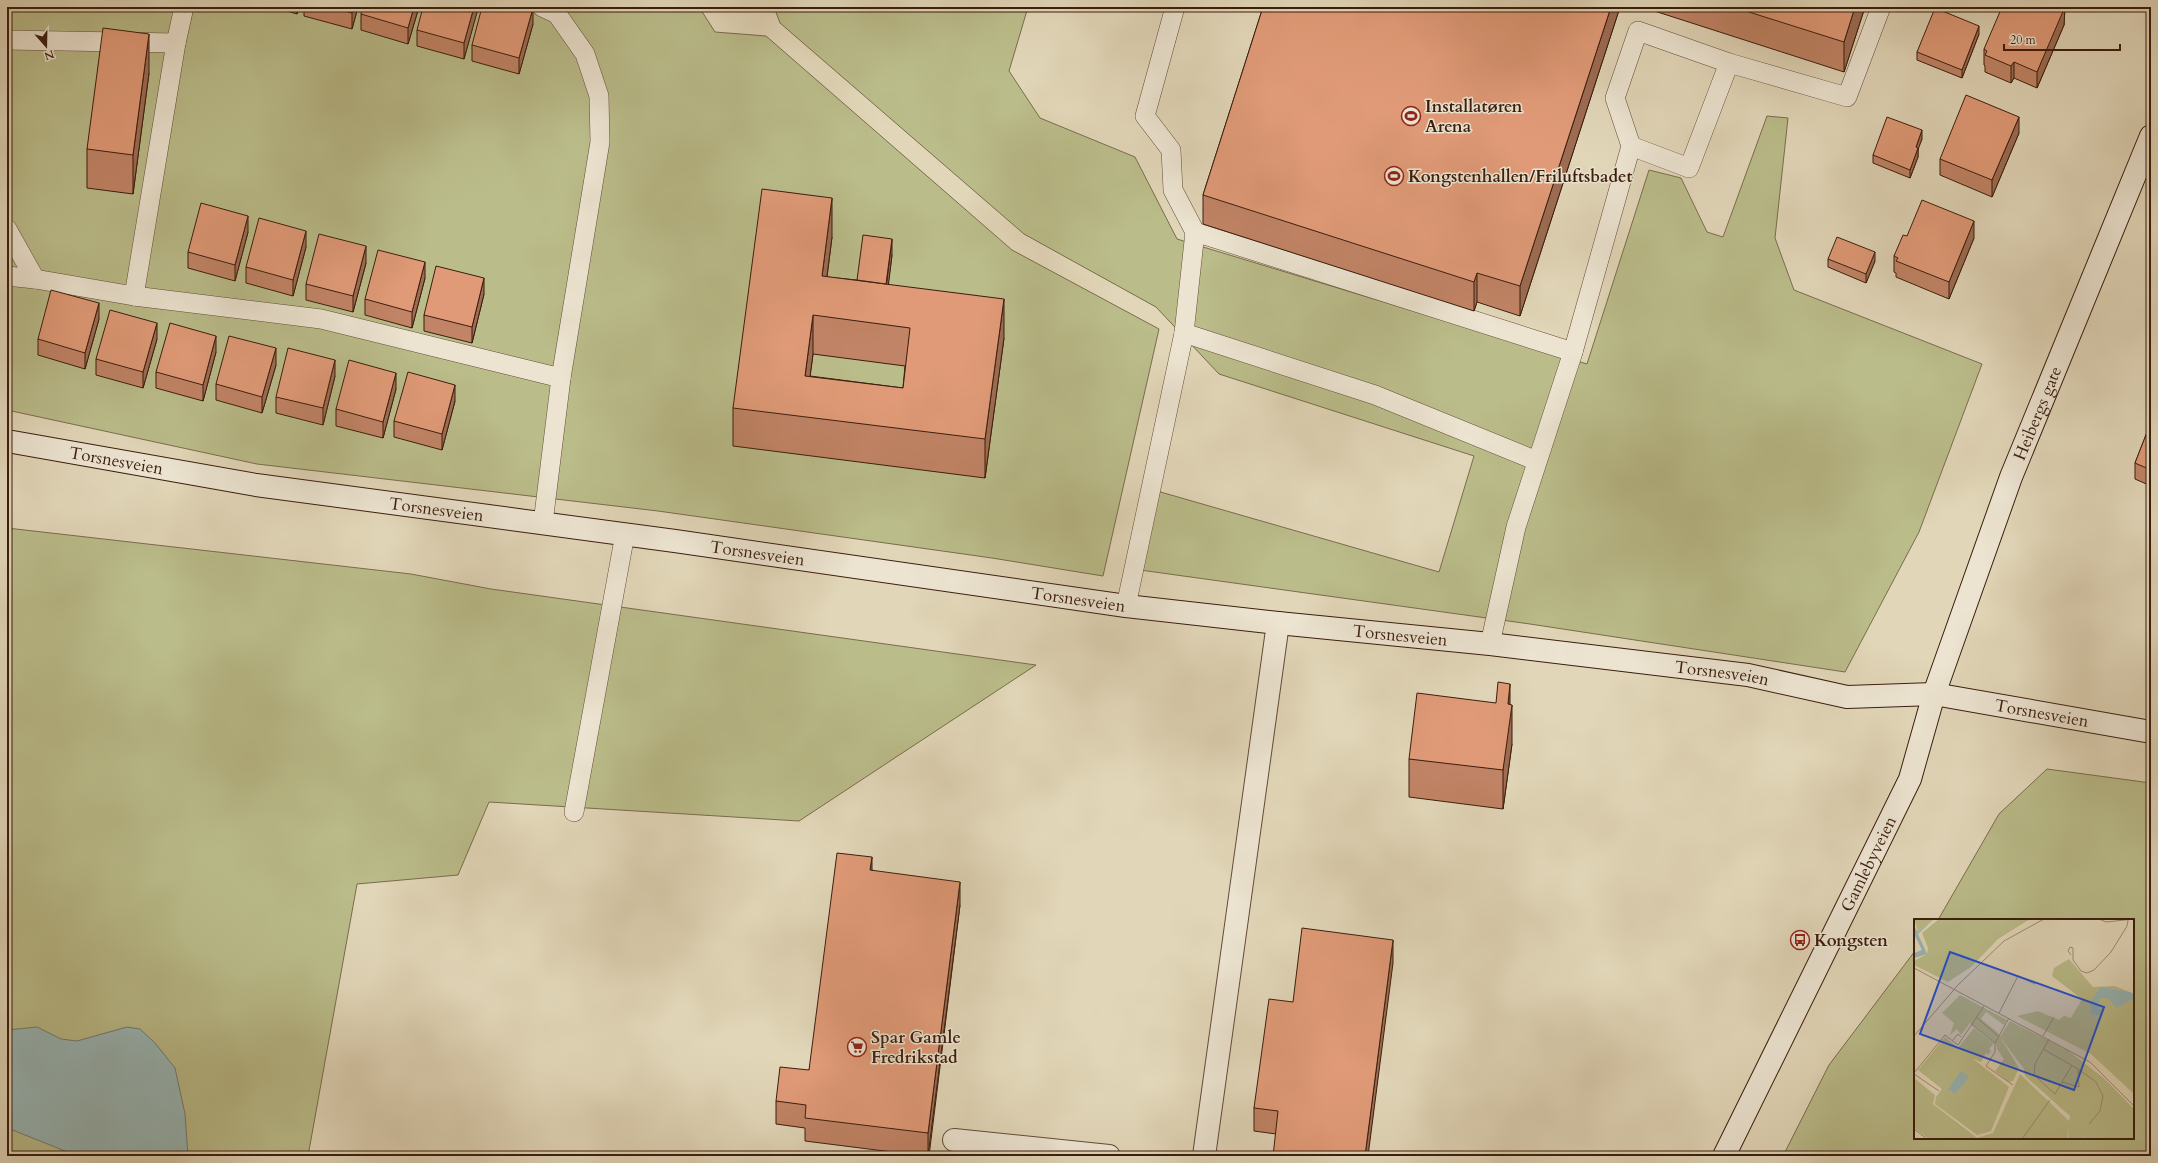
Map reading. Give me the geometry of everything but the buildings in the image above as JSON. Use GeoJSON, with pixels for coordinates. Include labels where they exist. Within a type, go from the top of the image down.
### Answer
{"type":"FeatureCollection","features":[{"type":"Feature","properties":{"kind":"street","name":"Heibergs gate"},"geometry":{"type":"LineString","coordinates":[[1934,694],[2011,477],[2151,136]]}},
{"type":"Feature","properties":{"kind":"street","name":"Torsnesveien"},"geometry":{"type":"LineString","coordinates":[[7,441],[256,486],[543,522],[1126,606],[1278,624],[1490,644],[1748,674],[1847,697],[1934,694],[2151,732]]}},
{"type":"Feature","properties":{"kind":"street"},"geometry":{"type":"LineString","coordinates":[[1204,1156],[1278,624]]}},
{"type":"Feature","properties":{"kind":"street","name":"Gamlebyveien"},"geometry":{"type":"LineString","coordinates":[[1724,1156],[1910,778],[1934,694]]}},
{"type":"Feature","properties":{"kind":"street"},"geometry":{"type":"LineString","coordinates":[[954,1140],[1109,1156]]}},
{"type":"Feature","properties":{"kind":"lane"},"geometry":{"type":"LineString","coordinates":[[134,296],[176,43],[184,7]]}},
{"type":"Feature","properties":{"kind":"lane"},"geometry":{"type":"LineString","coordinates":[[542,7],[557,14],[585,54],[599,96],[600,142],[561,378],[543,522]]}},
{"type":"Feature","properties":{"kind":"lane"},"geometry":{"type":"LineString","coordinates":[[1126,606],[1184,333],[1195,232],[1173,190],[1171,150],[1145,116],[1175,7]]}},
{"type":"Feature","properties":{"kind":"lane"},"geometry":{"type":"LineString","coordinates":[[1490,644],[1516,527],[1573,352],[1631,146],[1615,98],[1638,32],[1729,63],[1847,98],[1881,7]]}},
{"type":"Feature","properties":{"kind":"lane"},"geometry":{"type":"LineString","coordinates":[[7,40],[176,43]]}},
{"type":"Feature","properties":{"kind":"lane"},"geometry":{"type":"LineString","coordinates":[[1631,146],[1688,168],[1729,63]]}},
{"type":"Feature","properties":{"kind":"lane"},"geometry":{"type":"LineString","coordinates":[[7,229],[35,279]]}},
{"type":"Feature","properties":{"kind":"lane"},"geometry":{"type":"LineString","coordinates":[[1195,232],[1573,352]]}},
{"type":"Feature","properties":{"kind":"lane"},"geometry":{"type":"LineString","coordinates":[[7,276],[35,279],[134,296],[321,319],[561,378]]}},
{"type":"Feature","properties":{"kind":"lane"},"geometry":{"type":"LineString","coordinates":[[1184,333],[1375,395],[1537,461]]}},
{"type":"Feature","properties":{"kind":"lane"},"geometry":{"type":"LineString","coordinates":[[574,812],[625,534]]}},
{"type":"Feature","properties":{"kind":"green space"},"geometry":{"type":"Polygon","coordinates":[[[7,7],[699,7],[715,32],[766,36],[1012,250],[1159,329],[1103,576],[992,558],[658,511],[257,464],[7,410],[7,7]]]}},
{"type":"Feature","properties":{"kind":"green space"},"geometry":{"type":"Polygon","coordinates":[[[774,7],[1028,7],[1009,71],[1040,118],[1135,157],[1177,239],[1587,364],[1649,170],[1681,178],[1707,232],[1723,237],[1767,116],[1788,118],[1775,238],[1794,290],[1982,364],[1919,532],[1845,672],[1530,624],[1140,570],[1157,491],[1439,572],[1474,456],[1219,374],[1156,307],[1024,234],[780,23],[774,7]]]}},
{"type":"Feature","properties":{"kind":"green space"},"geometry":{"type":"Polygon","coordinates":[[[7,528],[411,574],[491,589],[1036,665],[799,821],[489,802],[458,875],[357,884],[308,1156],[7,1156],[7,528]]]}},
{"type":"Feature","properties":{"kind":"green space"},"geometry":{"type":"Polygon","coordinates":[[[2047,769],[2151,783],[2151,1156],[1783,1156],[1829,1065],[1914,952],[1914,1139],[2134,1139],[2134,919],[1939,919],[1999,814],[2047,769]]]}},
{"type":"Feature","properties":{"kind":"water"},"geometry":{"type":"Polygon","coordinates":[[[37,1027],[61,1039],[77,1041],[127,1027],[140,1029],[155,1043],[175,1068],[185,1114],[188,1156],[73,1156],[70,1153],[10,1129],[7,1123],[7,1030],[37,1027]]]}},
{"type":"Feature","properties":{"kind":"place","name":"Installatøren Arena"},"geometry":{"type":"Point","coordinates":[1411,116]}},
{"type":"Feature","properties":{"kind":"place","name":"Kongstenhallen/Friluftsbadet"},"geometry":{"type":"Point","coordinates":[1394,176]}},
{"type":"Feature","properties":{"kind":"place","name":"Kongsten"},"geometry":{"type":"Point","coordinates":[1800,940]}},
{"type":"Feature","properties":{"kind":"place","name":"Spar Gamle Fredrikstad"},"geometry":{"type":"Point","coordinates":[857,1047]}}]}
